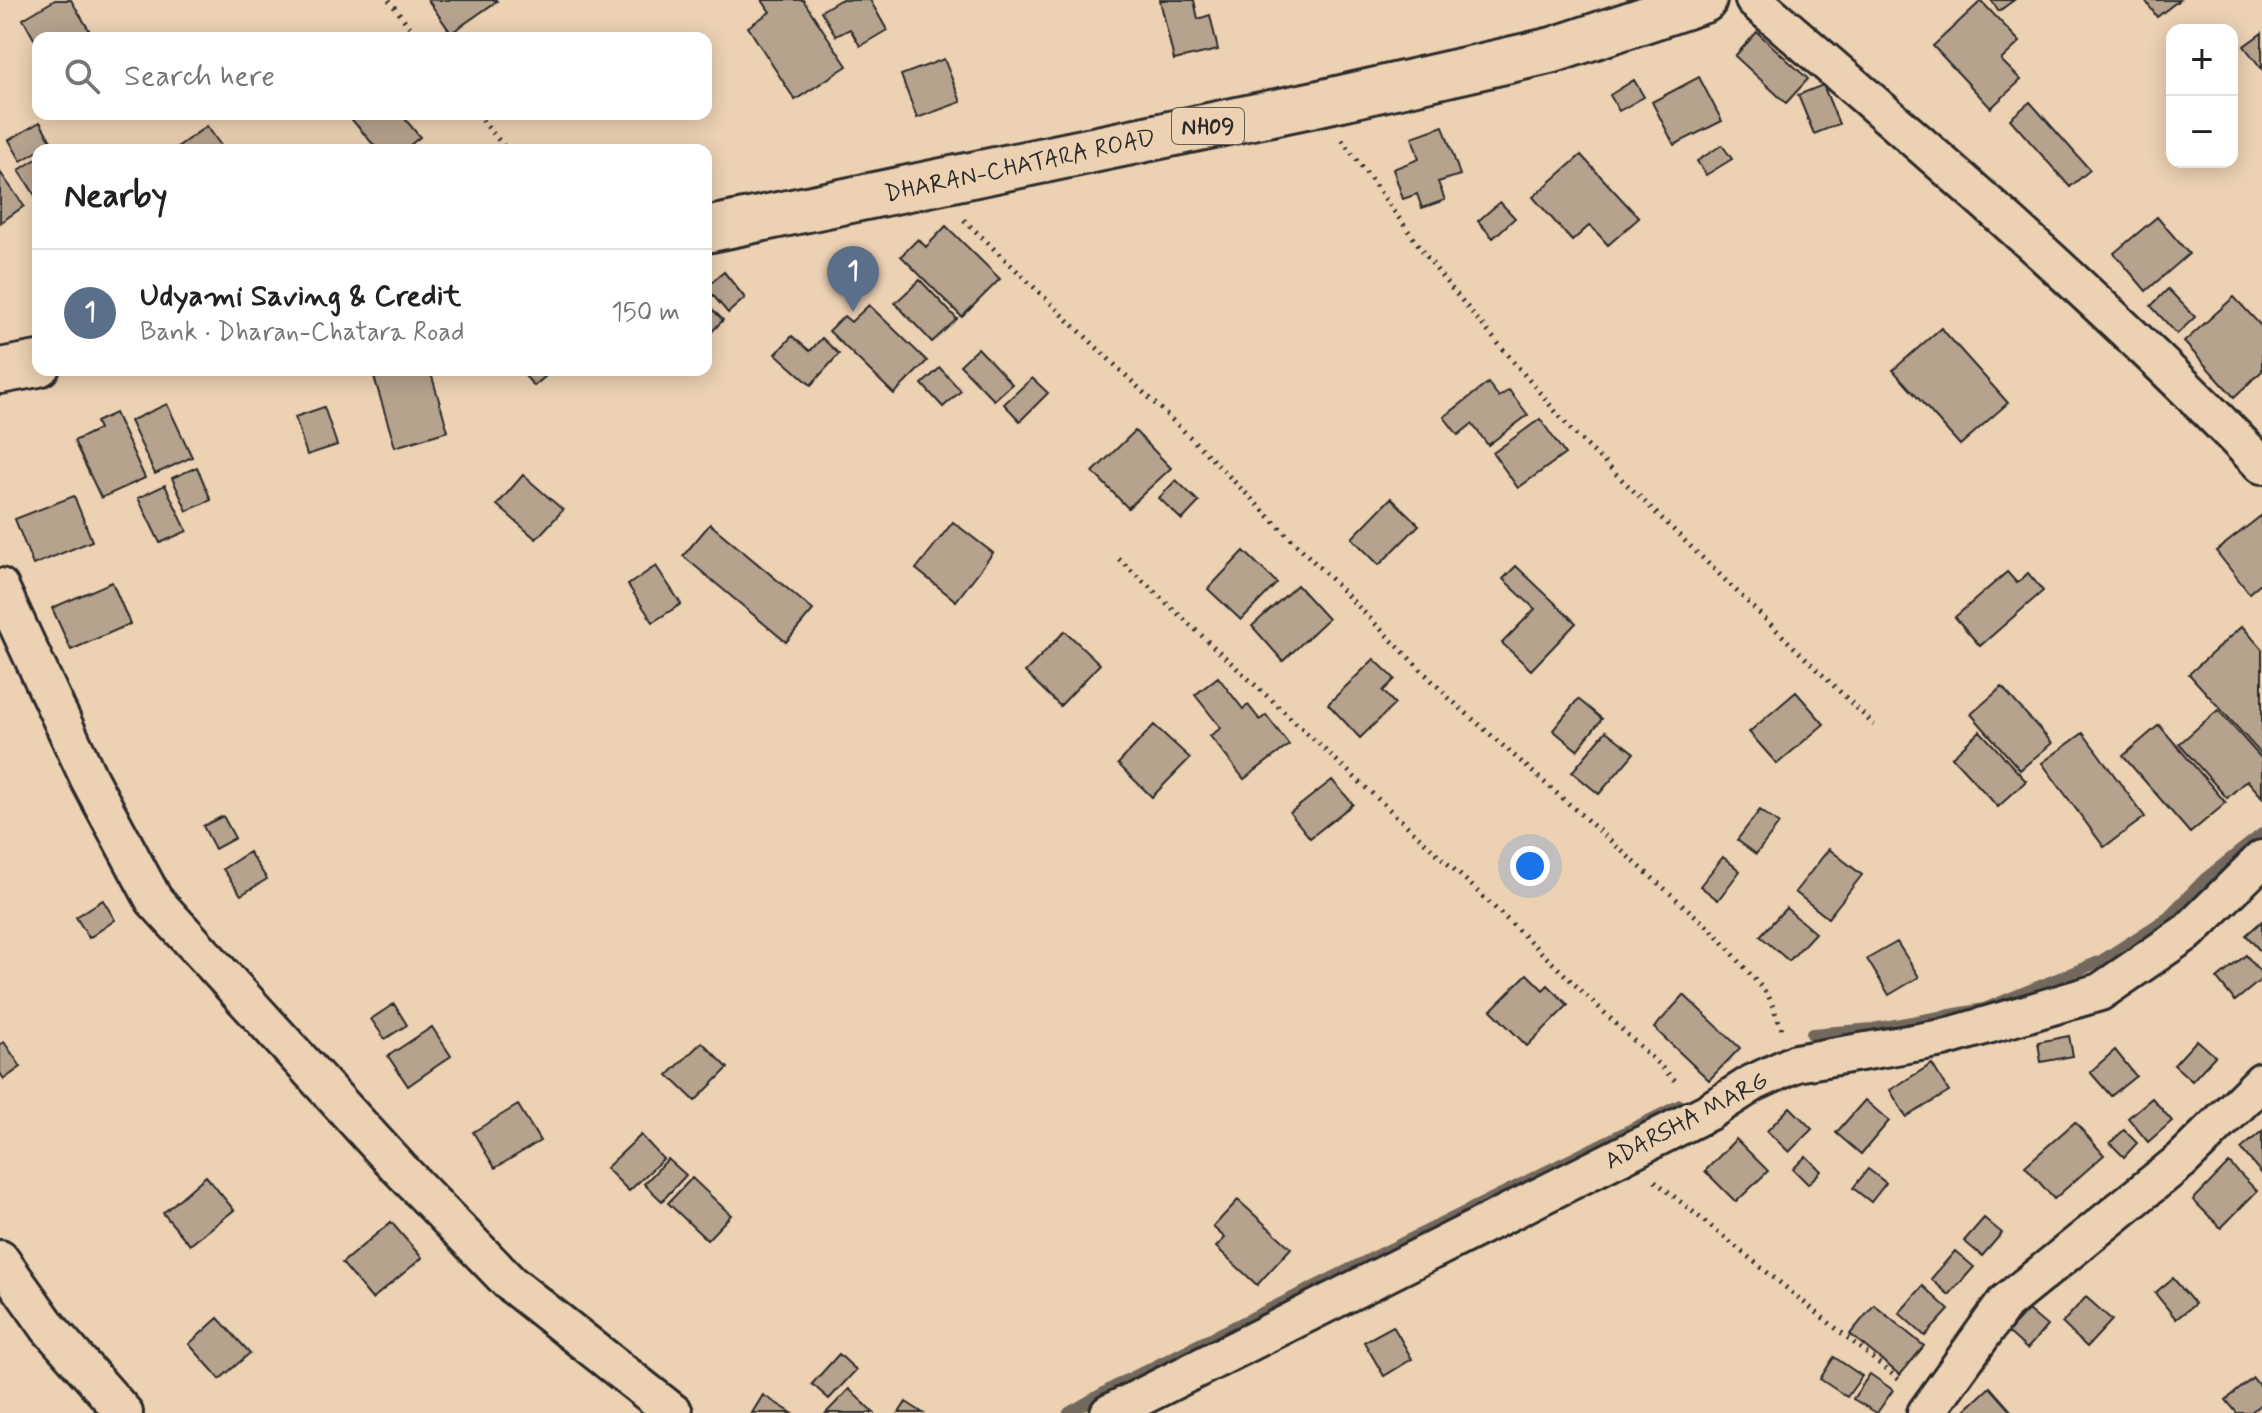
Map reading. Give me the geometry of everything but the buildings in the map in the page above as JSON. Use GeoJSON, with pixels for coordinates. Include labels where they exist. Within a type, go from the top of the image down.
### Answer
{"type":"FeatureCollection","features":[{"type":"Feature","properties":{"kind":"main road","name":"DHARAN-CHATARA ROAD"},"geometry":{"type":"LineString","coordinates":[[712,229],[1315,104],[1553,50],[1704,0]]}},
{"type":"Feature","properties":{"kind":"main road"},"geometry":{"type":"LineString","coordinates":[[0,371],[32,365]]}},
{"type":"Feature","properties":{"kind":"street"},"geometry":{"type":"LineString","coordinates":[[1754,0],[1968,184],[2180,380],[2262,465]]}},
{"type":"Feature","properties":{"kind":"street"},"geometry":{"type":"LineString","coordinates":[[0,587],[89,779],[154,900],[399,1168],[511,1284],[674,1413]]}},
{"type":"Feature","properties":{"kind":"street","name":"ADARSHA MARG"},"geometry":{"type":"LineString","coordinates":[[1109,1413],[1708,1112],[1753,1083],[1796,1063],[1943,1038],[2100,992],[2189,931],[2262,859]]}},
{"type":"Feature","properties":{"kind":"street"},"geometry":{"type":"LineString","coordinates":[[1929,1410],[2005,1303],[2182,1160],[2262,1081]]}},
{"type":"Feature","properties":{"kind":"street"},"geometry":{"type":"LineString","coordinates":[[0,1259],[49,1328],[124,1413]]}},
{"type":"Feature","properties":{"kind":"path"},"geometry":{"type":"LineString","coordinates":[[389,0],[413,32]]}},
{"type":"Feature","properties":{"kind":"path"},"geometry":{"type":"LineString","coordinates":[[1315,104],[1442,277],[1572,431],[1874,725]]}},
{"type":"Feature","properties":{"kind":"path"},"geometry":{"type":"LineString","coordinates":[[482,120],[502,144]]}},
{"type":"Feature","properties":{"kind":"path"},"geometry":{"type":"LineString","coordinates":[[925,184],[1192,439],[1449,698],[1717,935],[1768,995],[1796,1063]]}},
{"type":"Feature","properties":{"kind":"path"},"geometry":{"type":"LineString","coordinates":[[1119,559],[1472,886],[1708,1112]]}},
{"type":"Feature","properties":{"kind":"path"},"geometry":{"type":"LineString","coordinates":[[1623,1155],[1929,1410]]}},
{"type":"Feature","properties":{"kind":"waterway"},"geometry":{"type":"LineString","coordinates":[[1812,1034],[1873,1029],[1984,1009],[2101,961],[2166,919],[2205,879],[2262,834]]}},
{"type":"Feature","properties":{"kind":"waterway"},"geometry":{"type":"LineString","coordinates":[[1069,1413],[1123,1382],[1680,1105]]}},
{"type":"Feature","properties":{"kind":"place","name":"Udyami Saving & Credit"},"geometry":{"type":"Point","coordinates":[853,312]}}]}
